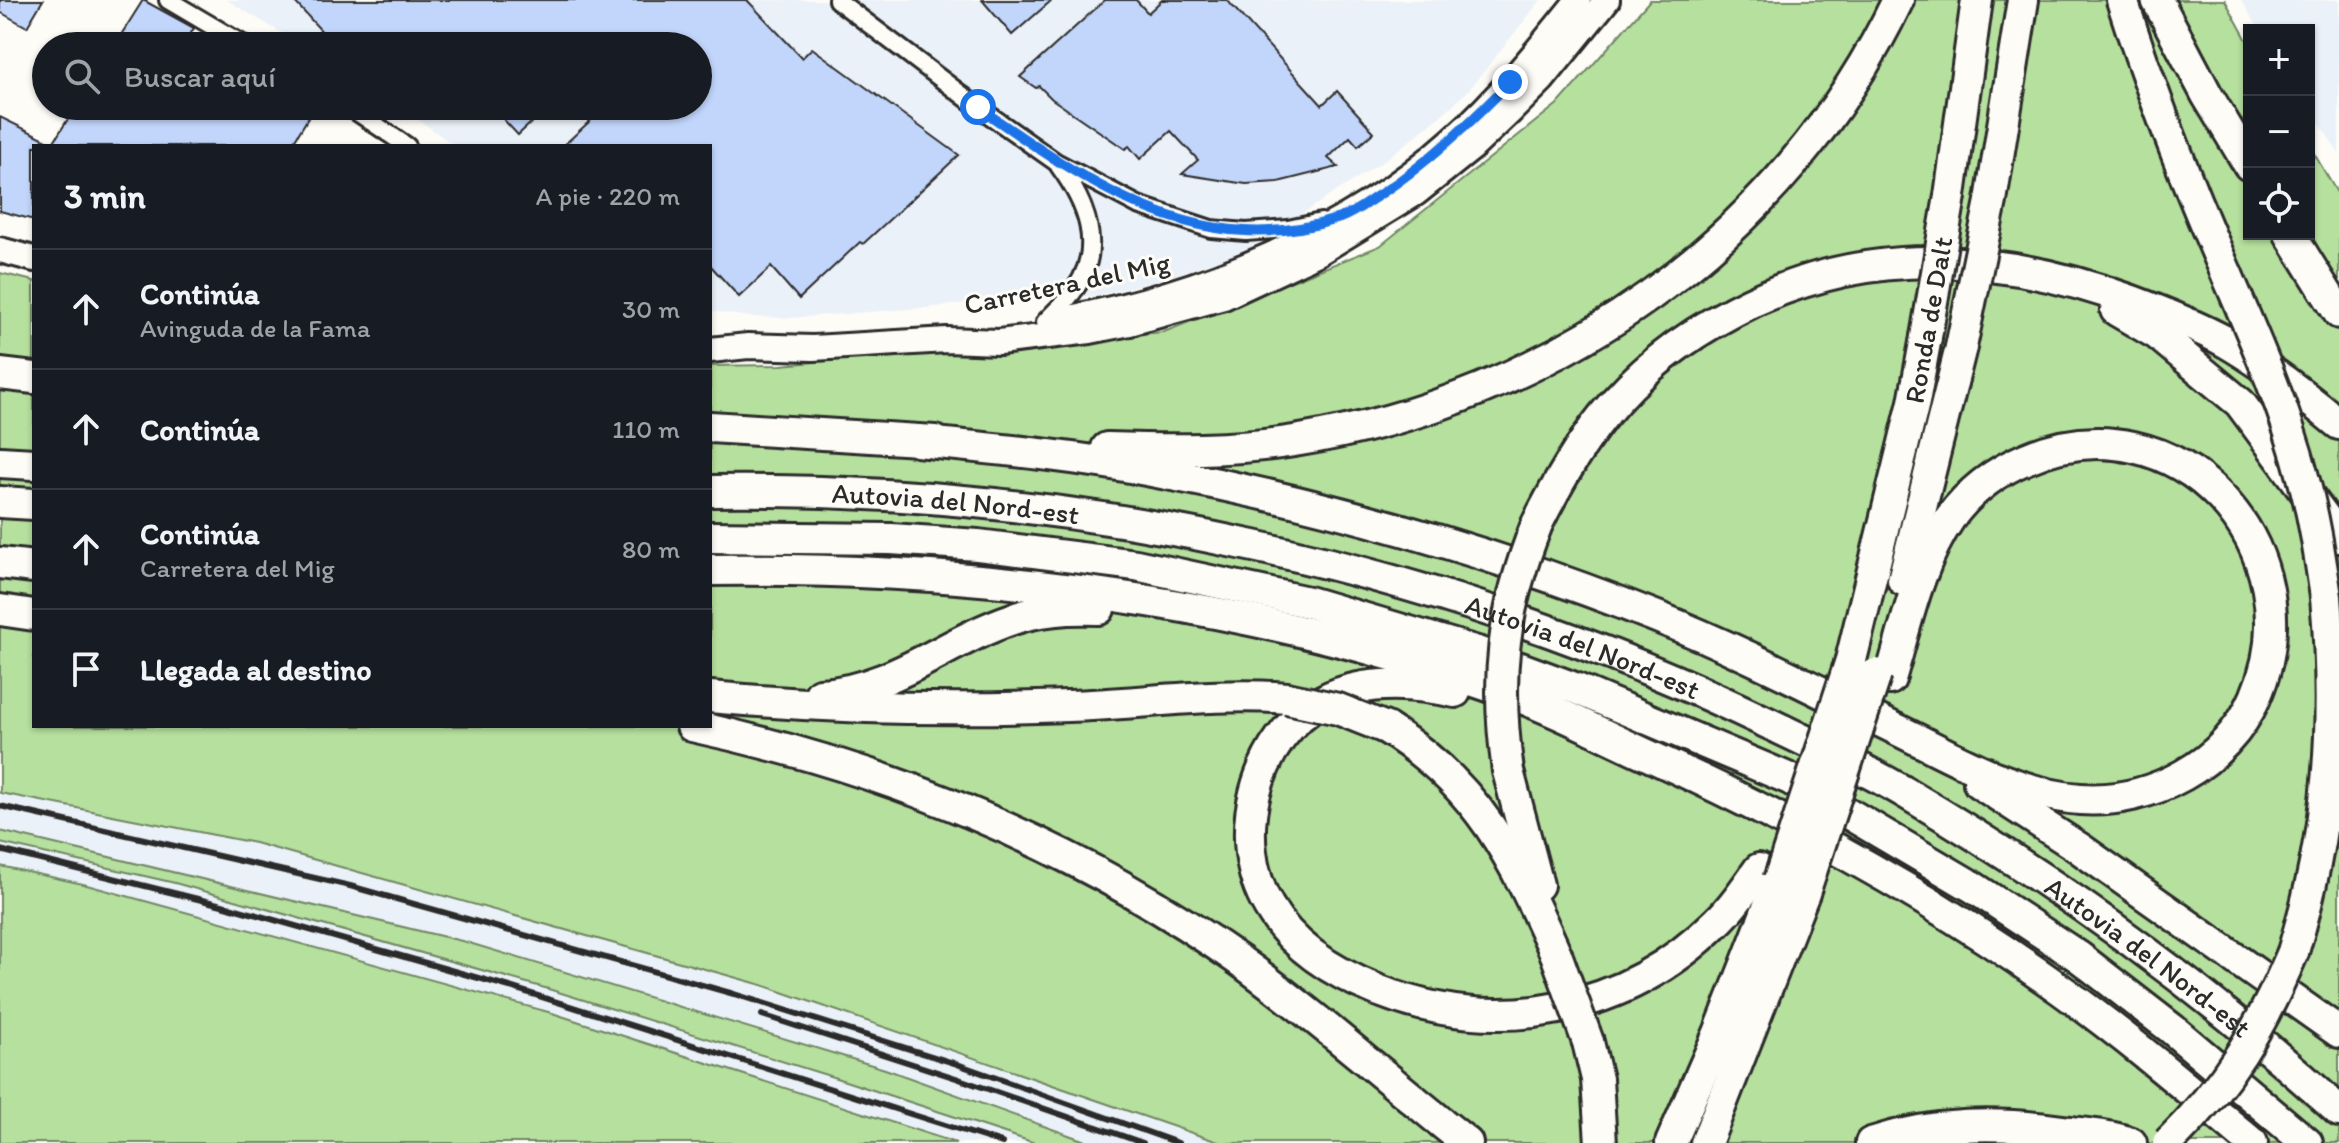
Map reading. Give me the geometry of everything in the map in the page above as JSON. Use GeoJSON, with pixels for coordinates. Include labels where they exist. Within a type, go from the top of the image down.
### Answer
{"type":"FeatureCollection","features":[{"type":"Feature","properties":{"kind":"highway"},"geometry":{"type":"LineString","coordinates":[[712,427],[917,441],[1168,449],[1260,446],[1392,421],[1460,398],[1518,374],[1577,344],[1632,310],[1744,217],[1834,110],[1873,50],[1898,0]]}},
{"type":"Feature","properties":{"kind":"highway","name":"Ronda de Dalt"},"geometry":{"type":"LineString","coordinates":[[1854,668],[1926,337],[1950,196],[1977,0]]}},
{"type":"Feature","properties":{"kind":"highway"},"geometry":{"type":"LineString","coordinates":[[1671,1143],[1719,1033],[1791,891],[1782,823],[1854,668],[1929,482],[1991,201],[2023,0]]}},
{"type":"Feature","properties":{"kind":"highway"},"geometry":{"type":"LineString","coordinates":[[2122,0],[2186,182],[2284,414],[2316,535],[2332,661],[2329,775],[2322,833],[2311,894],[2293,952],[2251,1042],[2221,1084],[2168,1143]]}},
{"type":"Feature","properties":{"kind":"highway"},"geometry":{"type":"LineString","coordinates":[[2157,0],[2243,155]]}},
{"type":"Feature","properties":{"kind":"highway"},"geometry":{"type":"LineString","coordinates":[[2294,240],[2339,313]]}},
{"type":"Feature","properties":{"kind":"highway"},"geometry":{"type":"LineString","coordinates":[[1601,1143],[1597,1079],[1588,1042],[1529,858],[1508,771],[1502,733],[1501,660],[1514,588],[1537,524],[1559,480],[1581,446],[1633,383],[1667,353],[1712,322],[1802,281],[1856,267],[1963,261],[2030,271],[2098,288],[2162,312],[2225,342],[2288,382],[2339,424]]}},
{"type":"Feature","properties":{"kind":"highway"},"geometry":{"type":"LineString","coordinates":[[2030,271],[2097,299],[2157,334],[2240,403],[2339,537]]}},
{"type":"Feature","properties":{"kind":"highway"},"geometry":{"type":"LineString","coordinates":[[0,374],[32,378]]}},
{"type":"Feature","properties":{"kind":"highway"},"geometry":{"type":"LineString","coordinates":[[0,388],[32,388]]}},
{"type":"Feature","properties":{"kind":"highway"},"geometry":{"type":"LineString","coordinates":[[917,441],[1150,470],[1319,507],[1504,560],[1586,589],[1716,643],[1854,668],[1982,771],[2055,795],[2083,799],[2119,798],[2152,790],[2188,772],[2235,733],[2253,703],[2271,648],[2272,615],[2268,580],[2257,548],[2238,516],[2211,487],[2180,465],[2144,450],[2114,445],[2076,445],[2046,450],[2017,462],[1987,480],[1950,518],[1919,585],[1854,668],[1791,891],[1706,1143]]}},
{"type":"Feature","properties":{"kind":"highway"},"geometry":{"type":"LineString","coordinates":[[0,462],[32,464]]}},
{"type":"Feature","properties":{"kind":"highway","name":"Autovia del Nord-est"},"geometry":{"type":"LineString","coordinates":[[712,491],[823,492],[1048,510],[1134,523],[1276,551],[1405,583],[1532,624],[1690,686],[1905,793],[2103,920],[2192,987],[2339,1111]]}},
{"type":"Feature","properties":{"kind":"highway"},"geometry":{"type":"LineString","coordinates":[[0,502],[32,504]]}},
{"type":"Feature","properties":{"kind":"highway","name":"Autovia del Nord-est"},"geometry":{"type":"LineString","coordinates":[[712,537],[818,536],[978,545],[1136,565],[1281,595],[1477,652],[1577,689],[1790,779],[1973,887],[2079,957],[2172,1029],[2307,1143]]}},
{"type":"Feature","properties":{"kind":"highway"},"geometry":{"type":"LineString","coordinates":[[0,551],[32,553]]}},
{"type":"Feature","properties":{"kind":"highway"},"geometry":{"type":"LineString","coordinates":[[0,563],[32,567]]}},
{"type":"Feature","properties":{"kind":"highway"},"geometry":{"type":"LineString","coordinates":[[712,570],[845,570],[1006,582],[1146,601],[1238,619],[1403,659],[1521,697],[1744,799],[1856,859],[1955,918],[2061,989],[2252,1143]]}},
{"type":"Feature","properties":{"kind":"highway"},"geometry":{"type":"LineString","coordinates":[[712,697],[793,696],[853,689],[903,672],[1025,615],[1058,610],[1133,610],[1238,619]]}},
{"type":"Feature","properties":{"kind":"highway"},"geometry":{"type":"LineString","coordinates":[[0,611],[32,616]]}},
{"type":"Feature","properties":{"kind":"highway"},"geometry":{"type":"LineString","coordinates":[[1854,668],[1900,736],[2079,848],[2339,1032]]}},
{"type":"Feature","properties":{"kind":"highway"},"geometry":{"type":"LineString","coordinates":[[1585,726],[1462,694],[1404,684],[1352,690],[1324,700],[1302,716],[1283,737],[1268,759],[1258,782],[1249,829],[1257,880],[1267,905],[1284,929],[1334,971],[1424,1007],[1490,1015],[1560,1009],[1630,985],[1688,948],[1719,920],[1791,891]]}},
{"type":"Feature","properties":{"kind":"highway"},"geometry":{"type":"LineString","coordinates":[[712,697],[781,704],[903,709],[1060,707],[1220,696],[1287,698],[1326,706],[1386,728],[1447,773],[1481,811],[1560,953]]}},
{"type":"Feature","properties":{"kind":"highway"},"geometry":{"type":"LineString","coordinates":[[700,728],[802,753],[931,796],[1119,884],[1239,961],[1353,1048],[1467,1143]]}},
{"type":"Feature","properties":{"kind":"highway"},"geometry":{"type":"LineString","coordinates":[[1871,1143],[1924,1130],[1991,1124],[2090,1134],[2131,1143]]}},
{"type":"Feature","properties":{"kind":"street"},"geometry":{"type":"LineString","coordinates":[[168,0],[222,32]]}},
{"type":"Feature","properties":{"kind":"street"},"geometry":{"type":"LineString","coordinates":[[837,0],[1056,162],[1138,205],[1211,229],[1246,232],[1288,229],[1342,217]]}},
{"type":"Feature","properties":{"kind":"street","name":"Carretera del Mig"},"geometry":{"type":"LineString","coordinates":[[947,340],[1160,296],[1222,275],[1301,240],[1413,172],[1452,141],[1510,82],[1578,0]]}},
{"type":"Feature","properties":{"kind":"street","name":"Carretera del Mig"},"geometry":{"type":"LineString","coordinates":[[712,350],[748,346],[813,348],[947,340],[999,342],[1130,323],[1224,297],[1318,253],[1416,193],[1471,149],[1542,80],[1607,0]]}},
{"type":"Feature","properties":{"kind":"street"},"geometry":{"type":"LineString","coordinates":[[369,120],[404,144]]}},
{"type":"Feature","properties":{"kind":"street"},"geometry":{"type":"LineString","coordinates":[[1045,322],[1074,290],[1090,256],[1091,233],[1086,210],[1056,162]]}},
{"type":"Feature","properties":{"kind":"street"},"geometry":{"type":"LineString","coordinates":[[0,250],[32,258]]}},
{"type":"Feature","properties":{"kind":"street","name":"Carretera del Mig"},"geometry":{"type":"LineString","coordinates":[[712,336],[748,346]]}},
{"type":"Feature","properties":{"kind":"shaded area"},"geometry":{"type":"Polygon","coordinates":[[[227,0],[1541,0],[1467,92],[1436,120],[1382,162],[1248,249],[1163,279],[1094,296],[1007,298],[936,307],[789,318],[712,311],[712,144],[452,144],[419,120],[712,120],[712,32],[280,32],[227,0]]]}},
{"type":"Feature","properties":{"kind":"shaded area"},"geometry":{"type":"Polygon","coordinates":[[[2241,0],[2339,0],[2339,154],[2315,116],[2315,24],[2256,24],[2241,0]]]}},
{"type":"Feature","properties":{"kind":"shaded area"},"geometry":{"type":"Polygon","coordinates":[[[0,793],[255,843],[762,985],[1221,1143],[1091,1143],[885,1069],[466,942],[0,831],[0,793]]]}},
{"type":"Feature","properties":{"kind":"shaded area"},"geometry":{"type":"Polygon","coordinates":[[[0,843],[175,883],[545,988],[1035,1143],[956,1143],[83,884],[0,866],[0,843]]]}},
{"type":"Feature","properties":{"kind":"green space"},"geometry":{"type":"Polygon","coordinates":[[[1650,0],[2225,0],[2243,33],[2243,240],[2315,240],[2315,155],[2339,196],[2339,1143],[1221,1143],[762,985],[255,843],[0,793],[0,273],[32,281],[32,728],[712,728],[712,366],[781,365],[1164,332],[1380,246],[1560,102],[1650,0]]]}},
{"type":"Feature","properties":{"kind":"green space"},"geometry":{"type":"Polygon","coordinates":[[[0,831],[466,942],[885,1069],[1091,1143],[1035,1143],[545,988],[175,883],[0,843],[0,831]]]}},
{"type":"Feature","properties":{"kind":"green space"},"geometry":{"type":"Polygon","coordinates":[[[0,866],[83,884],[552,1013],[956,1143],[0,1143],[0,866]]]}},
{"type":"Feature","properties":{"kind":"building"},"geometry":{"type":"Polygon","coordinates":[[[0,0],[43,0],[27,27],[0,12],[0,0]]]}},
{"type":"Feature","properties":{"kind":"building"},"geometry":{"type":"Polygon","coordinates":[[[143,0],[194,28],[192,32],[123,32],[143,0]]]}},
{"type":"Feature","properties":{"kind":"building"},"geometry":{"type":"Polygon","coordinates":[[[293,0],[747,0],[802,58],[812,48],[959,155],[799,299],[771,267],[739,297],[712,267],[712,144],[565,144],[591,120],[712,120],[712,32],[322,32],[293,0]]]}},
{"type":"Feature","properties":{"kind":"building"},"geometry":{"type":"Polygon","coordinates":[[[982,0],[1052,0],[1012,35],[982,0]]]}},
{"type":"Feature","properties":{"kind":"building"},"geometry":{"type":"Polygon","coordinates":[[[1105,0],[1136,0],[1148,13],[1162,0],[1227,0],[1322,105],[1337,91],[1374,132],[1358,146],[1350,137],[1328,158],[1338,167],[1278,182],[1246,184],[1182,174],[1198,160],[1171,131],[1140,159],[1129,146],[1125,149],[1052,99],[1039,86],[1036,88],[1020,77],[1105,0]]]}},
{"type":"Feature","properties":{"kind":"building"},"geometry":{"type":"Polygon","coordinates":[[[0,117],[53,143],[67,120],[307,120],[292,144],[32,144],[32,219],[0,211],[0,117]]]}},
{"type":"Feature","properties":{"kind":"building"},"geometry":{"type":"Polygon","coordinates":[[[504,120],[534,120],[518,135],[504,120]]]}},
{"type":"Feature","properties":{"kind":"railway"},"geometry":{"type":"LineString","coordinates":[[0,806],[350,886],[734,994],[957,1064],[1178,1143]]}},
{"type":"Feature","properties":{"kind":"railway"},"geometry":{"type":"LineString","coordinates":[[0,850],[222,905],[510,987],[1002,1143]]}},
{"type":"Feature","properties":{"kind":"railway"},"geometry":{"type":"LineString","coordinates":[[762,1015],[1143,1143]]}},
{"type":"Feature","properties":{"kind":"route"},"geometry":{"type":"LineString","coordinates":[[978,107],[1056,162],[1138,205],[1211,229],[1246,232],[1288,229],[1342,217],[1413,172],[1452,141],[1510,82]]}}]}
